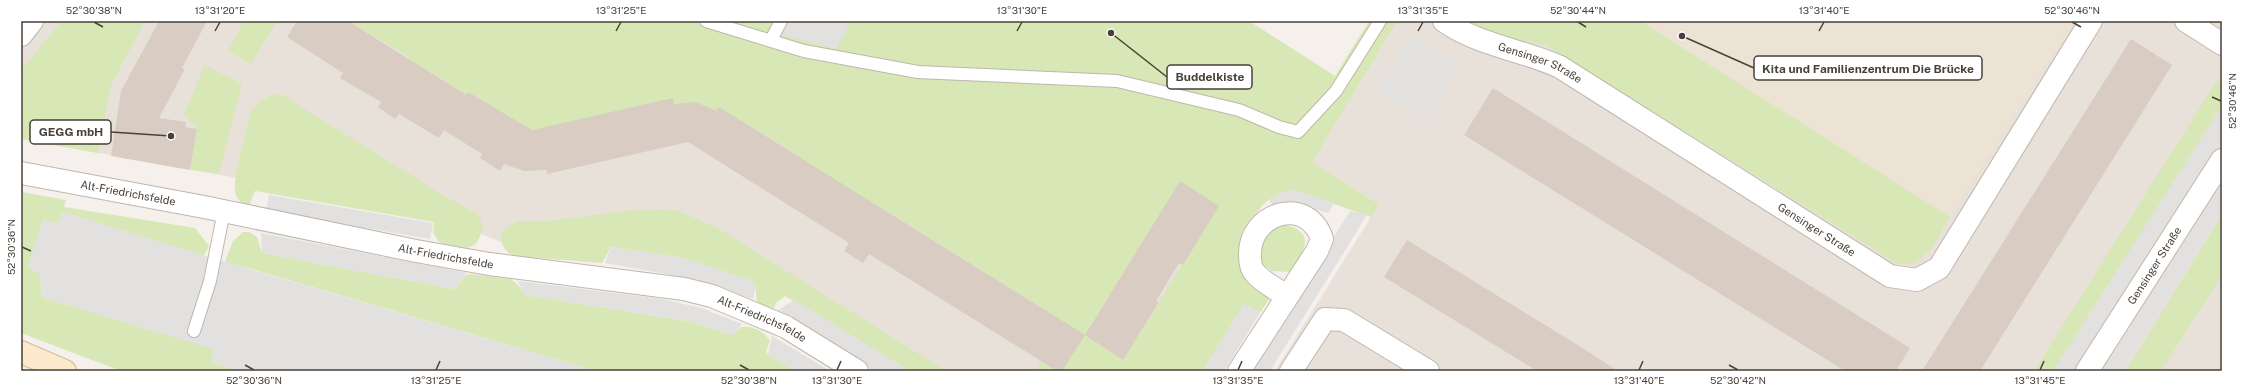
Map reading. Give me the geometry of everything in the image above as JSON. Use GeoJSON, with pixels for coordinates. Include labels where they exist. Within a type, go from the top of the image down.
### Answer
{"type":"FeatureCollection","features":[{"type":"Feature","properties":{"kind":"main road"},"geometry":{"type":"LineString","coordinates":[[21,352],[65,371]]}},
{"type":"Feature","properties":{"kind":"street"},"geometry":{"type":"LineString","coordinates":[[21,35],[32,21]]}},
{"type":"Feature","properties":{"kind":"street","name":"Gensinger Straße"},"geometry":{"type":"LineString","coordinates":[[1444,21],[1474,36],[1540,58],[1560,67],[1890,276],[1917,280],[1939,268],[2091,21]]}},
{"type":"Feature","properties":{"kind":"street"},"geometry":{"type":"LineString","coordinates":[[2186,21],[2222,44]]}},
{"type":"Feature","properties":{"kind":"street","name":"Gensinger Straße"},"geometry":{"type":"LineString","coordinates":[[2087,371],[2222,160]]}},
{"type":"Feature","properties":{"kind":"street","name":"Alt-Friedrichsfelde"},"geometry":{"type":"LineString","coordinates":[[21,172],[489,264],[684,288],[712,296],[786,327],[857,371]]}},
{"type":"Feature","properties":{"kind":"street"},"geometry":{"type":"LineString","coordinates":[[1239,371],[1286,297]]}},
{"type":"Feature","properties":{"kind":"street"},"geometry":{"type":"LineString","coordinates":[[1291,371],[1325,319],[1344,320],[1428,371]]}},
{"type":"Feature","properties":{"kind":"lane"},"geometry":{"type":"LineString","coordinates":[[706,21],[804,51],[845,57],[918,72],[1117,81],[1239,110],[1298,132],[1336,91],[1380,21]]}},
{"type":"Feature","properties":{"kind":"lane"},"geometry":{"type":"LineString","coordinates":[[771,40],[782,21]]}},
{"type":"Feature","properties":{"kind":"lane"},"geometry":{"type":"LineString","coordinates":[[194,331],[211,275],[224,211]]}},
{"type":"Feature","properties":{"kind":"shaded area"},"geometry":{"type":"Polygon","coordinates":[[[21,21],[489,21],[1290,161],[1158,371],[927,371],[777,279],[608,238],[504,243],[425,212],[21,139],[21,21]]]}},
{"type":"Feature","properties":{"kind":"shaded area"},"geometry":{"type":"Polygon","coordinates":[[[786,21],[851,21],[836,49],[778,34],[786,21]]]}},
{"type":"Feature","properties":{"kind":"shaded area"},"geometry":{"type":"Polygon","coordinates":[[[1384,21],[2222,21],[2222,371],[1275,371],[1379,204],[1301,155],[1384,21]]]}},
{"type":"Feature","properties":{"kind":"shaded area"},"geometry":{"type":"Polygon","coordinates":[[[1640,21],[2074,21],[1950,217],[1640,21]]]}},
{"type":"Feature","properties":{"kind":"shaded area"},"geometry":{"type":"Polygon","coordinates":[[[1411,36],[1460,66],[1426,121],[1377,91],[1411,36]]]}},
{"type":"Feature","properties":{"kind":"shaded area"},"geometry":{"type":"Polygon","coordinates":[[[2222,106],[2222,141],[2073,371],[2053,371],[2222,106]]]}},
{"type":"Feature","properties":{"kind":"shaded area"},"geometry":{"type":"Polygon","coordinates":[[[2222,183],[2222,213],[2121,371],[2103,371],[2222,183]]]}},
{"type":"Feature","properties":{"kind":"shaded area"},"geometry":{"type":"Polygon","coordinates":[[[1294,190],[1334,203],[1328,213],[1295,203],[1276,209],[1269,200],[1281,192],[1294,190]]]}},
{"type":"Feature","properties":{"kind":"shaded area"},"geometry":{"type":"Polygon","coordinates":[[[269,195],[433,223],[430,239],[266,211],[269,195]]]}},
{"type":"Feature","properties":{"kind":"shaded area"},"geometry":{"type":"Polygon","coordinates":[[[1350,211],[1367,215],[1270,371],[1250,371],[1350,211]]]}},
{"type":"Feature","properties":{"kind":"shaded area"},"geometry":{"type":"Polygon","coordinates":[[[63,212],[189,251],[596,371],[242,371],[212,362],[213,349],[42,297],[40,275],[28,267],[43,219],[58,224],[63,212]]]}},
{"type":"Feature","properties":{"kind":"shaded area"},"geometry":{"type":"Polygon","coordinates":[[[261,233],[467,273],[455,289],[262,253],[261,233]]]}},
{"type":"Feature","properties":{"kind":"shaded area"},"geometry":{"type":"Polygon","coordinates":[[[611,247],[683,258],[753,281],[756,285],[753,299],[678,276],[605,263],[611,247]]]}},
{"type":"Feature","properties":{"kind":"shaded area"},"geometry":{"type":"Polygon","coordinates":[[[518,281],[662,299],[701,308],[742,324],[732,335],[688,321],[524,295],[518,281]]]}},
{"type":"Feature","properties":{"kind":"shaded area"},"geometry":{"type":"Polygon","coordinates":[[[794,300],[910,371],[874,371],[775,312],[794,300]]]}},
{"type":"Feature","properties":{"kind":"shaded area"},"geometry":{"type":"Polygon","coordinates":[[[1244,303],[1260,313],[1224,371],[1203,371],[1244,303]]]}},
{"type":"Feature","properties":{"kind":"shaded area"},"geometry":{"type":"Polygon","coordinates":[[[772,336],[830,371],[796,371],[768,355],[772,336]]]}},
{"type":"Feature","properties":{"kind":"green space"},"geometry":{"type":"Polygon","coordinates":[[[62,21],[145,21],[111,85],[98,153],[21,139],[21,70],[62,21]]]}},
{"type":"Feature","properties":{"kind":"green space"},"geometry":{"type":"Polygon","coordinates":[[[244,21],[277,21],[251,64],[228,51],[244,21]]]}},
{"type":"Feature","properties":{"kind":"green space"},"geometry":{"type":"Polygon","coordinates":[[[339,21],[1249,21],[1335,76],[1369,21],[1397,21],[1312,162],[1379,204],[1371,217],[1294,190],[1276,196],[1261,207],[1249,222],[1245,231],[1243,245],[1259,286],[1269,299],[1260,313],[1244,304],[1203,371],[1062,371],[1084,335],[893,215],[795,159],[797,155],[719,107],[716,111],[696,102],[674,104],[672,99],[537,129],[537,133],[466,95],[427,70],[425,73],[406,61],[409,57],[350,22],[339,21]],[[1181,182],[1120,278],[1112,300],[1107,298],[1085,335],[1123,359],[1219,206],[1181,182]]]}},
{"type":"Feature","properties":{"kind":"green space"},"geometry":{"type":"Polygon","coordinates":[[[1469,21],[1640,21],[1950,217],[1929,252],[1915,263],[1898,264],[1547,46],[1484,31],[1469,21]]]}},
{"type":"Feature","properties":{"kind":"green space"},"geometry":{"type":"Polygon","coordinates":[[[205,65],[242,84],[219,173],[190,170],[197,129],[184,114],[205,65]]]}},
{"type":"Feature","properties":{"kind":"green space"},"geometry":{"type":"Polygon","coordinates":[[[2222,81],[2222,106],[2053,371],[2034,371],[2216,82],[2222,81]]]}},
{"type":"Feature","properties":{"kind":"green space"},"geometry":{"type":"Polygon","coordinates":[[[279,93],[446,197],[476,213],[480,217],[483,230],[476,244],[467,248],[443,244],[438,241],[433,232],[434,222],[255,191],[249,206],[241,202],[235,191],[236,175],[251,112],[256,105],[263,100],[279,93]]]}},
{"type":"Feature","properties":{"kind":"green space"},"geometry":{"type":"Polygon","coordinates":[[[21,192],[66,200],[64,207],[195,228],[209,246],[201,261],[191,252],[63,212],[58,224],[43,219],[40,275],[42,297],[214,349],[212,362],[242,371],[121,371],[21,333],[21,192]]]}},
{"type":"Feature","properties":{"kind":"green space"},"geometry":{"type":"Polygon","coordinates":[[[660,209],[678,211],[716,227],[946,371],[910,371],[785,296],[776,303],[774,308],[768,310],[758,304],[756,290],[752,281],[683,258],[611,247],[602,263],[514,256],[507,251],[501,238],[503,230],[517,221],[548,221],[626,211],[660,209]]]}},
{"type":"Feature","properties":{"kind":"green space"},"geometry":{"type":"Polygon","coordinates":[[[2222,215],[2222,275],[2161,371],[2126,371],[2222,215]]]}},
{"type":"Feature","properties":{"kind":"green space"},"geometry":{"type":"Polygon","coordinates":[[[1286,225],[1302,233],[1305,239],[1305,245],[1291,272],[1272,271],[1261,263],[1260,256],[1262,243],[1269,233],[1286,225]]]}},
{"type":"Feature","properties":{"kind":"green space"},"geometry":{"type":"Polygon","coordinates":[[[243,232],[249,232],[257,237],[262,253],[455,289],[466,275],[471,274],[511,279],[520,287],[524,295],[688,321],[732,335],[741,327],[753,328],[764,334],[770,341],[766,351],[768,355],[796,371],[596,371],[241,266],[224,264],[233,241],[243,232]]]}},
{"type":"Feature","properties":{"kind":"green space"},"geometry":{"type":"Polygon","coordinates":[[[1041,362],[1057,371],[1035,371],[1041,362]]]}},
{"type":"Feature","properties":{"kind":"building"},"geometry":{"type":"Polygon","coordinates":[[[159,21],[207,21],[182,68],[185,69],[159,118],[186,122],[185,127],[197,129],[190,170],[111,156],[121,91],[159,21]]]}},
{"type":"Feature","properties":{"kind":"building"},"geometry":{"type":"Polygon","coordinates":[[[297,21],[348,21],[466,95],[468,92],[532,130],[673,98],[674,104],[696,102],[716,111],[719,107],[1085,335],[1062,371],[1057,371],[869,254],[863,263],[844,251],[849,243],[688,142],[547,174],[547,170],[524,171],[504,164],[500,171],[480,158],[482,154],[444,130],[439,138],[399,114],[395,119],[378,107],[381,102],[340,78],[343,73],[287,37],[297,21]]]}},
{"type":"Feature","properties":{"kind":"building"},"geometry":{"type":"Polygon","coordinates":[[[2131,39],[2172,65],[1980,371],[1922,371],[2131,39]]]}},
{"type":"Feature","properties":{"kind":"building"},"geometry":{"type":"Polygon","coordinates":[[[1493,88],[1910,348],[1896,371],[1845,371],[1464,135],[1493,88]]]}},
{"type":"Feature","properties":{"kind":"building"},"geometry":{"type":"Polygon","coordinates":[[[1180,181],[1219,206],[1183,265],[1179,263],[1156,301],[1159,302],[1123,360],[1085,335],[1180,181]]]}},
{"type":"Feature","properties":{"kind":"building"},"geometry":{"type":"Polygon","coordinates":[[[1407,240],[1618,371],[1537,371],[1384,277],[1407,240]]]}},
{"type":"Feature","properties":{"kind":"place","name":"Buddelkiste"},"geometry":{"type":"Point","coordinates":[1111,33]}},
{"type":"Feature","properties":{"kind":"place","name":"Kita und Familienzentrum Die Brücke"},"geometry":{"type":"Point","coordinates":[1682,36]}},
{"type":"Feature","properties":{"kind":"place","name":"GEGG mbH"},"geometry":{"type":"Point","coordinates":[171,136]}}]}
